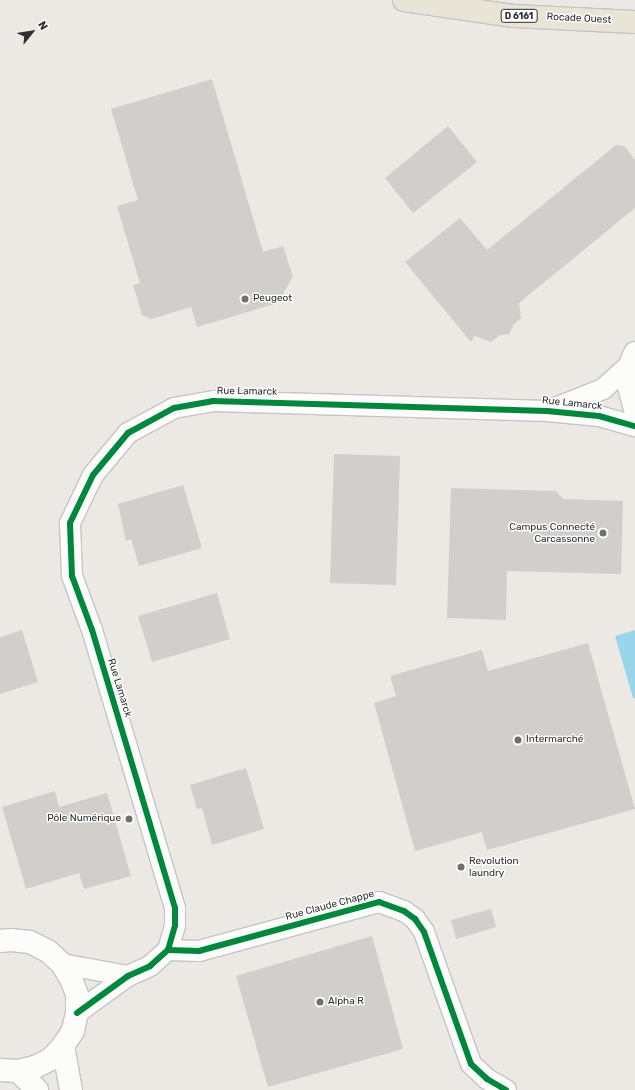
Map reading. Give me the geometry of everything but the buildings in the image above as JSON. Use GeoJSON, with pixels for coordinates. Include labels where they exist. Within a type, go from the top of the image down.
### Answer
{"type":"FeatureCollection","features":[{"type":"Feature","properties":{"kind":"main road","name":"Rocade Ouest"},"geometry":{"type":"LineString","coordinates":[[404,0],[514,16],[635,22]]}},
{"type":"Feature","properties":{"kind":"main road"},"geometry":{"type":"LineString","coordinates":[[632,359],[628,383],[635,410]]}},
{"type":"Feature","properties":{"kind":"main road"},"geometry":{"type":"LineString","coordinates":[[4,937],[30,942],[48,951],[62,964],[72,979],[77,995],[77,1013],[73,1031],[63,1046],[46,1061],[9,1070]]}},
{"type":"Feature","properties":{"kind":"main road"},"geometry":{"type":"LineString","coordinates":[[63,1046],[71,1090]]}},
{"type":"Feature","properties":{"kind":"main road"},"geometry":{"type":"LineString","coordinates":[[9,1070],[37,1090]]}},
{"type":"Feature","properties":{"kind":"street","name":"Rue Lamarck"},"geometry":{"type":"LineString","coordinates":[[546,410],[602,389],[632,359]]}},
{"type":"Feature","properties":{"kind":"street","name":"Rue Lamarck"},"geometry":{"type":"LineString","coordinates":[[168,950],[175,925],[175,908],[92,630],[72,576],[70,523],[93,475],[128,433],[174,408],[213,401],[546,410],[599,416],[635,426]]}},
{"type":"Feature","properties":{"kind":"street","name":"Rue Claude Chappe"},"geometry":{"type":"LineString","coordinates":[[168,950],[199,950],[379,902],[393,906],[415,919],[424,932],[471,1064],[487,1080],[506,1090]]}},
{"type":"Feature","properties":{"kind":"street"},"geometry":{"type":"LineString","coordinates":[[77,1013],[128,976],[150,966],[168,950]]}},
{"type":"Feature","properties":{"kind":"street"},"geometry":{"type":"LineString","coordinates":[[62,964],[128,976]]}},
{"type":"Feature","properties":{"kind":"water"},"geometry":{"type":"Polygon","coordinates":[[[635,630],[635,698],[633,698],[615,636],[635,630]]]}},
{"type":"Feature","properties":{"kind":"cycle path"},"geometry":{"type":"LineString","coordinates":[[168,950],[175,925],[175,908],[92,630],[72,576],[70,523],[93,475],[128,433],[174,408],[213,401],[547,411],[599,416],[635,426]]}},
{"type":"Feature","properties":{"kind":"cycle path"},"geometry":{"type":"LineString","coordinates":[[77,1013],[128,976],[150,966],[168,950],[199,951],[379,902],[404,911],[415,919],[424,932],[471,1064],[487,1079],[506,1090]]}},
{"type":"Feature","properties":{"kind":"place","name":"Peugeot"},"geometry":{"type":"Point","coordinates":[245,299]}},
{"type":"Feature","properties":{"kind":"place","name":"Campus Connecté Carcassonne"},"geometry":{"type":"Point","coordinates":[603,533]}},
{"type":"Feature","properties":{"kind":"place","name":"Intermarché"},"geometry":{"type":"Point","coordinates":[518,740]}},
{"type":"Feature","properties":{"kind":"place","name":"Pôle Numérique"},"geometry":{"type":"Point","coordinates":[129,819]}},
{"type":"Feature","properties":{"kind":"place","name":"Revolution laundry"},"geometry":{"type":"Point","coordinates":[461,867]}},
{"type":"Feature","properties":{"kind":"place","name":"Alpha R"},"geometry":{"type":"Point","coordinates":[320,1002]}}]}
